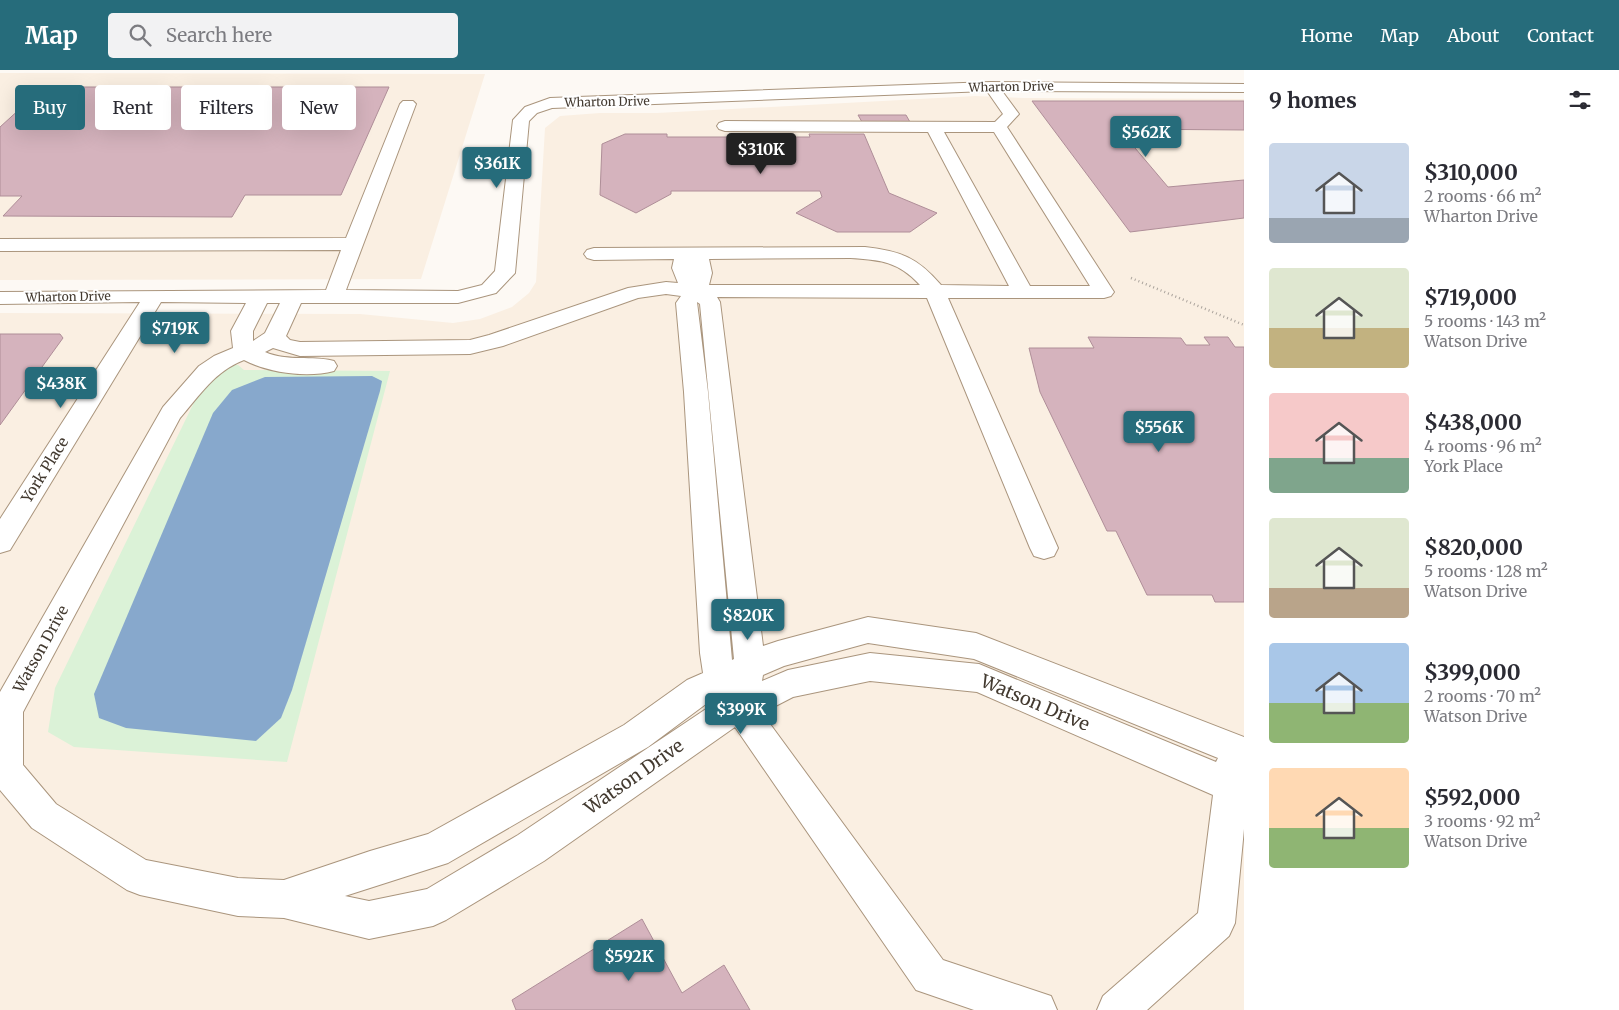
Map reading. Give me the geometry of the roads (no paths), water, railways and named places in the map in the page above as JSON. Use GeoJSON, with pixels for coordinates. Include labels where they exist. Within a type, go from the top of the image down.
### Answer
{"type":"FeatureCollection","features":[{"type":"Feature","properties":{"kind":"street","name":"Wharton Drive"},"geometry":{"type":"LineString","coordinates":[[0,298],[154,296],[458,297],[489,289],[505,273],[521,120],[531,110],[550,103],[991,86],[1244,88]]}},
{"type":"Feature","properties":{"kind":"street"},"geometry":{"type":"LineString","coordinates":[[725,126],[999,127],[1011,114],[991,86]]}},
{"type":"Feature","properties":{"kind":"street"},"geometry":{"type":"LineString","coordinates":[[334,296],[408,104]]}},
{"type":"Feature","properties":{"kind":"street"},"geometry":{"type":"LineString","coordinates":[[933,127],[1023,292]]}},
{"type":"Feature","properties":{"kind":"street"},"geometry":{"type":"LineString","coordinates":[[294,296],[274,336],[283,345],[300,348],[399,349],[470,346],[495,341],[635,292],[666,288],[695,291],[1104,292],[1087,262],[999,127]]}},
{"type":"Feature","properties":{"kind":"street"},"geometry":{"type":"LineString","coordinates":[[0,244],[353,244]]}},
{"type":"Feature","properties":{"kind":"street"},"geometry":{"type":"LineString","coordinates":[[594,254],[850,252],[883,255],[901,259],[912,265],[935,291],[1044,548]]}},
{"type":"Feature","properties":{"kind":"street"},"geometry":{"type":"LineString","coordinates":[[691,254],[702,261],[704,272],[695,291],[686,303],[696,392],[715,653],[730,694],[930,976],[1037,1010]]}},
{"type":"Feature","properties":{"kind":"street"},"geometry":{"type":"LineString","coordinates":[[260,296],[245,344],[263,360],[287,366],[436,366],[478,363],[667,297],[695,291],[710,302],[750,666]]}},
{"type":"Feature","properties":{"kind":"street","name":"York Place"},"geometry":{"type":"LineString","coordinates":[[0,542],[154,296]]}},
{"type":"Feature","properties":{"kind":"street","name":"Watson Drive"},"geometry":{"type":"LineString","coordinates":[[274,336],[265,345],[245,344],[200,377],[171,413],[7,710],[6,772],[44,816],[140,877],[238,897],[284,899],[369,920],[433,906],[531,848],[717,720],[730,694],[750,666],[778,654],[868,630],[976,646],[1237,769]]}},
{"type":"Feature","properties":{"kind":"street","name":"Watson Drive"},"geometry":{"type":"LineString","coordinates":[[284,899],[370,869],[435,850],[636,736],[698,690],[730,694],[870,667],[979,678],[1237,769]]}},
{"type":"Feature","properties":{"kind":"street"},"geometry":{"type":"LineString","coordinates":[[1117,1010],[1216,923],[1237,769]]}},
{"type":"Feature","properties":{"kind":"water"},"geometry":{"type":"Polygon","coordinates":[[[372,376],[382,381],[380,391],[292,690],[281,718],[256,741],[126,728],[99,718],[94,694],[213,413],[232,390],[265,377],[372,376]]]}}]}
